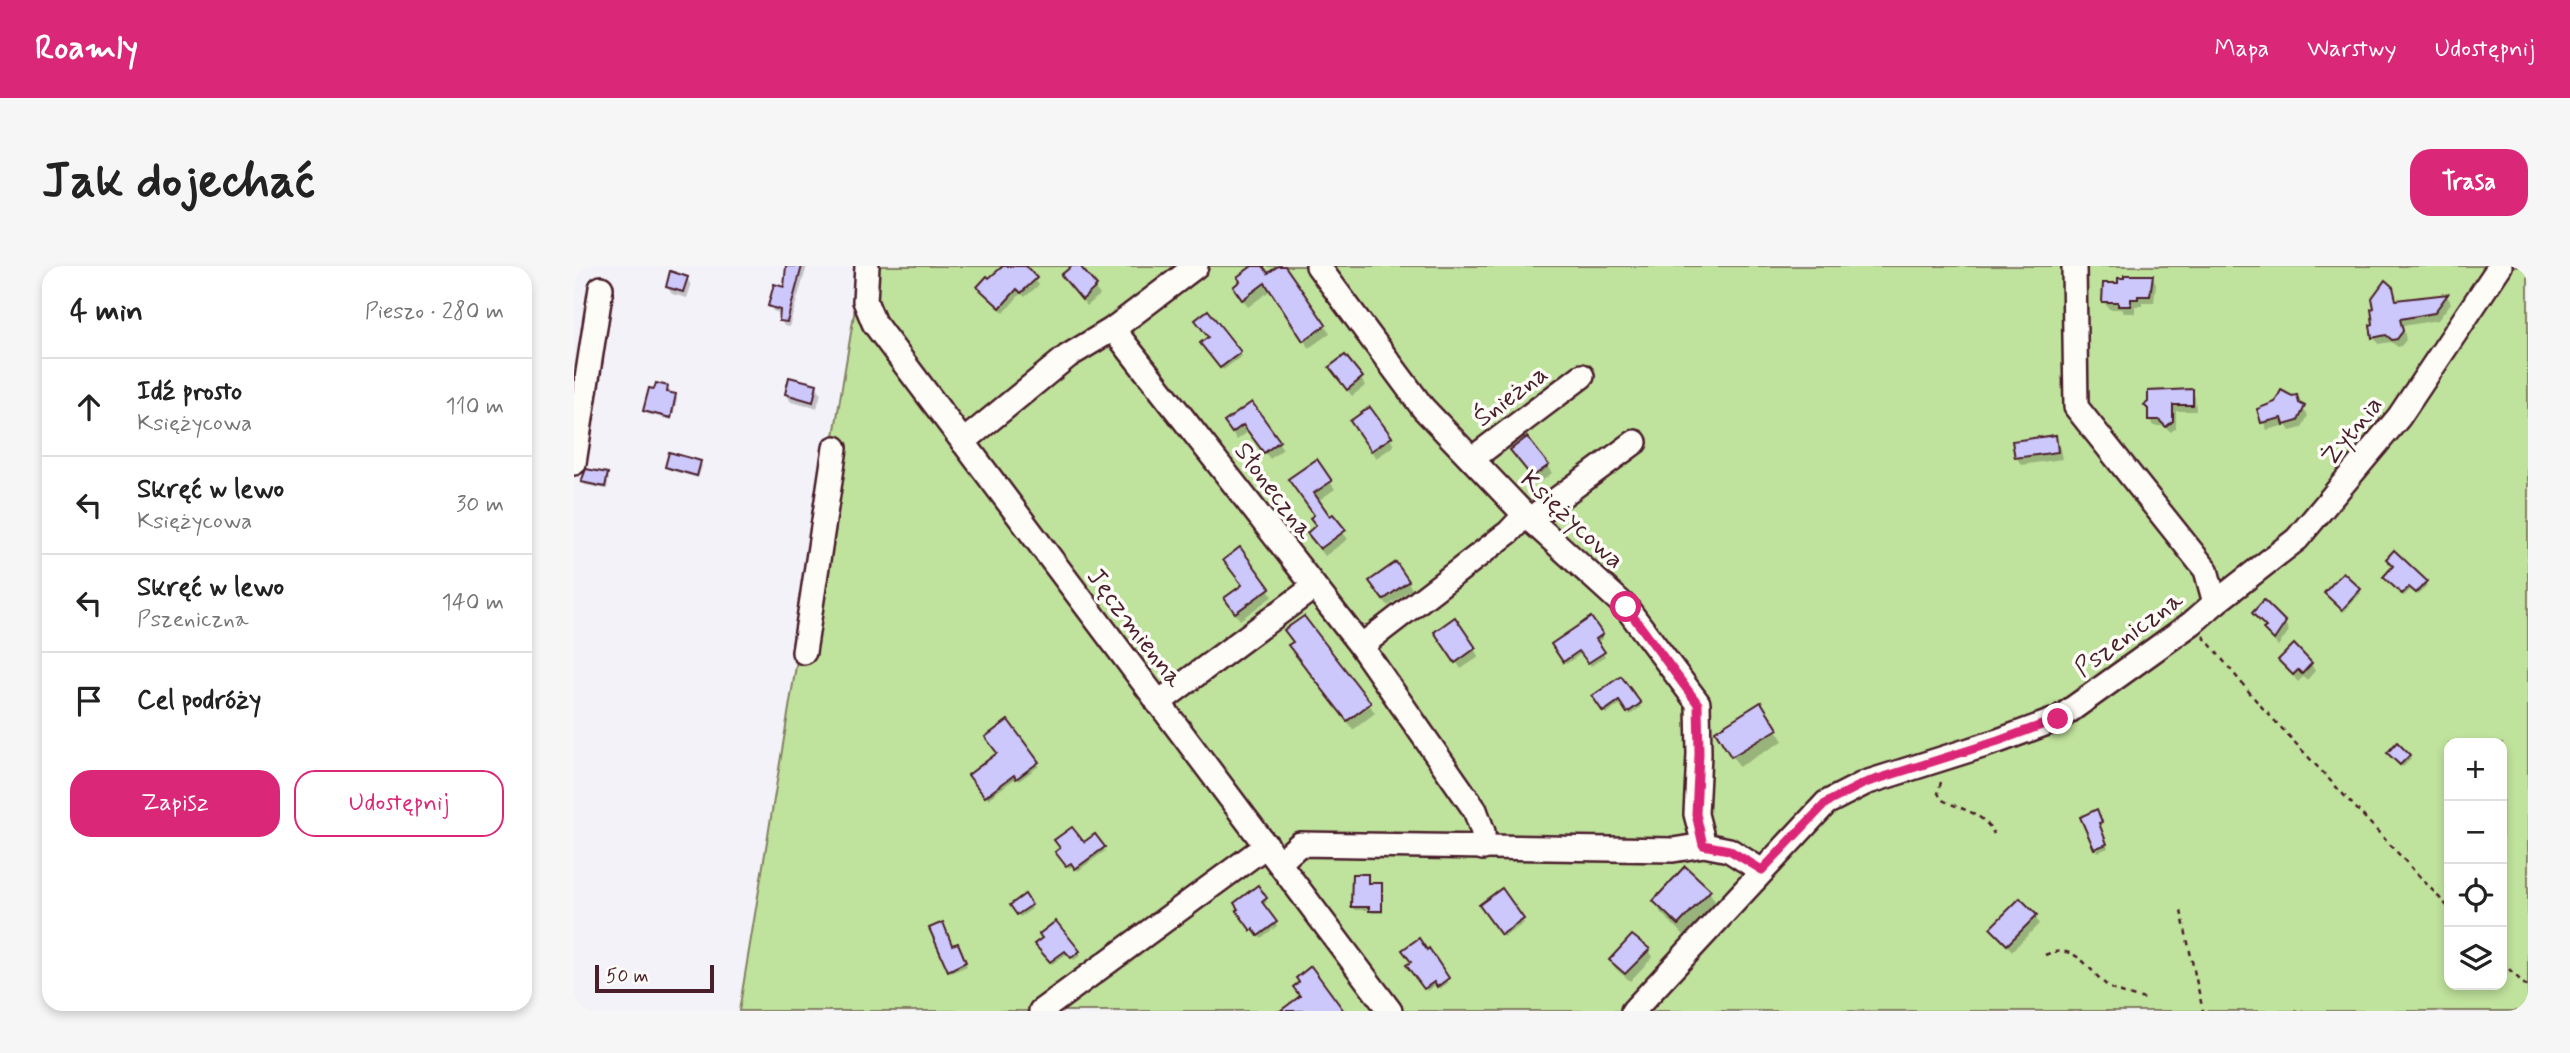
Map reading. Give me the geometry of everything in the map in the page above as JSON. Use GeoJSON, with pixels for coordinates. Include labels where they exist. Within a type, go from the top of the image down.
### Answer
{"type":"FeatureCollection","features":[{"type":"Feature","properties":{"kind":"street","name":"Jęczmienna"},"geometry":{"type":"LineString","coordinates":[[867,266],[865,301],[874,323],[1390,1011]]}},
{"type":"Feature","properties":{"kind":"street"},"geometry":{"type":"LineString","coordinates":[[963,442],[1068,356],[1113,329],[1196,266]]}},
{"type":"Feature","properties":{"kind":"street","name":"Księżycowa"},"geometry":{"type":"LineString","coordinates":[[1318,266],[1423,408],[1527,517],[1626,607],[1698,704],[1696,814],[1703,845]]}},
{"type":"Feature","properties":{"kind":"street","name":"Pszeniczna"},"geometry":{"type":"LineString","coordinates":[[1633,1011],[1826,803],[1865,783],[2058,719],[2215,603],[2206,570],[2076,407],[2074,266]]}},
{"type":"Feature","properties":{"kind":"street","name":"Żytnia"},"geometry":{"type":"LineString","coordinates":[[2215,603],[2297,539],[2399,417],[2500,266]]}},
{"type":"Feature","properties":{"kind":"street"},"geometry":{"type":"LineString","coordinates":[[574,463],[601,288]]}},
{"type":"Feature","properties":{"kind":"street","name":"Słoneczna"},"geometry":{"type":"LineString","coordinates":[[1113,329],[1235,481],[1361,646],[1475,810],[1483,832],[1483,848]]}},
{"type":"Feature","properties":{"kind":"street","name":"Śnieżna"},"geometry":{"type":"LineString","coordinates":[[1472,459],[1582,376]]}},
{"type":"Feature","properties":{"kind":"street"},"geometry":{"type":"LineString","coordinates":[[1361,646],[1527,517],[1635,442]]}},
{"type":"Feature","properties":{"kind":"street"},"geometry":{"type":"LineString","coordinates":[[804,652],[835,448]]}},
{"type":"Feature","properties":{"kind":"street"},"geometry":{"type":"LineString","coordinates":[[1158,703],[1314,587]]}},
{"type":"Feature","properties":{"kind":"street"},"geometry":{"type":"LineString","coordinates":[[1041,1011],[1273,854],[1300,844],[1673,850],[1703,845],[1729,850],[1762,870]]}},
{"type":"Feature","properties":{"kind":"path"},"geometry":{"type":"LineString","coordinates":[[2192,622],[2259,704],[2444,903]]}},
{"type":"Feature","properties":{"kind":"path"},"geometry":{"type":"LineString","coordinates":[[1941,782],[1938,793],[1942,800],[1977,814],[1988,822],[1994,834]]}},
{"type":"Feature","properties":{"kind":"path"},"geometry":{"type":"LineString","coordinates":[[2181,911],[2203,1011]]}},
{"type":"Feature","properties":{"kind":"path"},"geometry":{"type":"LineString","coordinates":[[2045,955],[2067,952],[2087,964],[2111,989],[2146,999]]}},
{"type":"Feature","properties":{"kind":"path"},"geometry":{"type":"LineString","coordinates":[[2507,967],[2528,989]]}},
{"type":"Feature","properties":{"kind":"green space"},"geometry":{"type":"Polygon","coordinates":[[[862,266],[2528,266],[2528,1011],[739,1011],[862,266]]]}},
{"type":"Feature","properties":{"kind":"building"},"geometry":{"type":"Polygon","coordinates":[[[786,266],[802,266],[787,322],[779,321],[780,310],[768,306],[774,284],[784,287],[786,266]]]}},
{"type":"Feature","properties":{"kind":"building"},"geometry":{"type":"Polygon","coordinates":[[[1003,266],[1026,266],[1037,278],[1021,293],[1017,289],[1000,308],[977,287],[987,276],[989,278],[1003,266]]]}},
{"type":"Feature","properties":{"kind":"building"},"geometry":{"type":"Polygon","coordinates":[[[1072,266],[1080,266],[1097,286],[1082,300],[1061,275],[1072,266]]]}},
{"type":"Feature","properties":{"kind":"building"},"geometry":{"type":"Polygon","coordinates":[[[1252,266],[1263,266],[1268,273],[1278,266],[1285,266],[1326,325],[1303,341],[1265,283],[1242,300],[1233,287],[1240,281],[1237,277],[1252,266]]]}},
{"type":"Feature","properties":{"kind":"building"},"geometry":{"type":"Polygon","coordinates":[[[670,271],[688,277],[683,292],[666,287],[670,271]]]}},
{"type":"Feature","properties":{"kind":"building"},"geometry":{"type":"Polygon","coordinates":[[[2124,275],[2153,275],[2150,296],[2131,299],[2131,306],[2118,306],[2118,302],[2102,302],[2103,283],[2118,283],[2118,278],[2124,278],[2124,275]]]}},
{"type":"Feature","properties":{"kind":"building"},"geometry":{"type":"Polygon","coordinates":[[[2385,280],[2393,287],[2396,300],[2448,294],[2434,313],[2400,319],[2403,331],[2397,339],[2392,340],[2386,335],[2372,338],[2372,298],[2385,280]]]}},
{"type":"Feature","properties":{"kind":"building"},"geometry":{"type":"Polygon","coordinates":[[[1208,310],[1241,352],[1220,368],[1200,343],[1208,337],[1195,320],[1208,310]]]}},
{"type":"Feature","properties":{"kind":"building"},"geometry":{"type":"Polygon","coordinates":[[[1345,355],[1363,377],[1347,390],[1329,367],[1345,355]]]}},
{"type":"Feature","properties":{"kind":"building"},"geometry":{"type":"Polygon","coordinates":[[[789,377],[817,384],[813,402],[785,394],[789,377]]]}},
{"type":"Feature","properties":{"kind":"building"},"geometry":{"type":"Polygon","coordinates":[[[656,383],[668,386],[667,392],[676,394],[671,418],[643,411],[649,388],[654,389],[656,383]]]}},
{"type":"Feature","properties":{"kind":"building"},"geometry":{"type":"Polygon","coordinates":[[[2193,389],[2193,405],[2173,405],[2173,421],[2166,427],[2159,420],[2148,420],[2148,409],[2144,405],[2148,402],[2148,391],[2193,389]]]}},
{"type":"Feature","properties":{"kind":"building"},"geometry":{"type":"Polygon","coordinates":[[[2281,390],[2292,396],[2297,395],[2299,403],[2305,406],[2298,421],[2284,425],[2282,418],[2261,423],[2257,409],[2275,402],[2281,390]]]}},
{"type":"Feature","properties":{"kind":"building"},"geometry":{"type":"Polygon","coordinates":[[[1252,402],[1280,441],[1264,453],[1243,425],[1232,433],[1224,422],[1252,402]]]}},
{"type":"Feature","properties":{"kind":"building"},"geometry":{"type":"Polygon","coordinates":[[[1370,407],[1392,437],[1371,451],[1350,421],[1370,407]]]}},
{"type":"Feature","properties":{"kind":"building"},"geometry":{"type":"Polygon","coordinates":[[[2056,435],[2058,452],[2015,458],[2012,441],[2056,435]]]}},
{"type":"Feature","properties":{"kind":"building"},"geometry":{"type":"Polygon","coordinates":[[[1527,437],[1549,465],[1532,477],[1510,450],[1527,437]]]}},
{"type":"Feature","properties":{"kind":"building"},"geometry":{"type":"Polygon","coordinates":[[[669,452],[701,461],[697,476],[665,467],[669,452]]]}},
{"type":"Feature","properties":{"kind":"building"},"geometry":{"type":"Polygon","coordinates":[[[1317,459],[1332,481],[1314,493],[1330,516],[1333,514],[1346,530],[1320,549],[1307,533],[1316,525],[1310,518],[1314,515],[1288,479],[1317,459]]]}},
{"type":"Feature","properties":{"kind":"building"},"geometry":{"type":"Polygon","coordinates":[[[586,469],[608,473],[605,487],[581,482],[586,469]]]}},
{"type":"Feature","properties":{"kind":"building"},"geometry":{"type":"Polygon","coordinates":[[[1240,547],[1270,588],[1235,613],[1224,598],[1242,585],[1223,560],[1240,547]]]}},
{"type":"Feature","properties":{"kind":"building"},"geometry":{"type":"Polygon","coordinates":[[[2394,550],[2427,581],[2416,593],[2409,587],[2402,594],[2383,577],[2393,566],[2386,559],[2394,550]]]}},
{"type":"Feature","properties":{"kind":"building"},"geometry":{"type":"Polygon","coordinates":[[[1396,562],[1409,581],[1383,600],[1369,581],[1396,562]]]}},
{"type":"Feature","properties":{"kind":"building"},"geometry":{"type":"Polygon","coordinates":[[[2343,572],[2361,589],[2342,610],[2324,593],[2343,572]]]}},
{"type":"Feature","properties":{"kind":"building"},"geometry":{"type":"Polygon","coordinates":[[[2264,600],[2286,622],[2274,640],[2252,613],[2264,600]]]}},
{"type":"Feature","properties":{"kind":"building"},"geometry":{"type":"Polygon","coordinates":[[[1304,616],[1371,703],[1347,721],[1288,645],[1293,642],[1284,630],[1304,616]]]}},
{"type":"Feature","properties":{"kind":"building"},"geometry":{"type":"Polygon","coordinates":[[[1455,617],[1476,648],[1455,663],[1434,632],[1455,617]]]}},
{"type":"Feature","properties":{"kind":"building"},"geometry":{"type":"Polygon","coordinates":[[[1591,617],[1603,634],[1596,639],[1605,652],[1588,663],[1579,651],[1563,662],[1551,644],[1591,617]]]}},
{"type":"Feature","properties":{"kind":"building"},"geometry":{"type":"Polygon","coordinates":[[[2294,644],[2312,663],[2302,674],[2298,670],[2293,675],[2278,660],[2294,644]]]}},
{"type":"Feature","properties":{"kind":"building"},"geometry":{"type":"Polygon","coordinates":[[[1621,676],[1641,703],[1627,713],[1619,701],[1603,712],[1592,696],[1621,676]]]}},
{"type":"Feature","properties":{"kind":"building"},"geometry":{"type":"Polygon","coordinates":[[[1761,702],[1778,729],[1731,757],[1715,731],[1761,702]]]}},
{"type":"Feature","properties":{"kind":"building"},"geometry":{"type":"Polygon","coordinates":[[[1008,720],[1039,762],[1016,779],[1014,775],[985,797],[968,775],[997,753],[985,737],[1008,720]]]}},
{"type":"Feature","properties":{"kind":"building"},"geometry":{"type":"Polygon","coordinates":[[[2397,742],[2410,755],[2400,765],[2387,753],[2397,742]]]}},
{"type":"Feature","properties":{"kind":"building"},"geometry":{"type":"Polygon","coordinates":[[[2097,809],[2107,844],[2094,849],[2080,817],[2097,809]]]}},
{"type":"Feature","properties":{"kind":"building"},"geometry":{"type":"Polygon","coordinates":[[[1072,827],[1084,842],[1095,834],[1105,847],[1075,869],[1071,863],[1066,866],[1055,852],[1060,848],[1054,840],[1072,827]]]}},
{"type":"Feature","properties":{"kind":"building"},"geometry":{"type":"Polygon","coordinates":[[[1685,866],[1711,890],[1678,925],[1653,901],[1685,866]]]}},
{"type":"Feature","properties":{"kind":"building"},"geometry":{"type":"Polygon","coordinates":[[[1352,874],[1368,874],[1368,883],[1382,883],[1382,911],[1369,911],[1369,907],[1351,907],[1352,874]]]}},
{"type":"Feature","properties":{"kind":"building"},"geometry":{"type":"Polygon","coordinates":[[[1258,885],[1267,898],[1262,902],[1277,922],[1258,936],[1253,929],[1251,931],[1234,903],[1258,885]]]}},
{"type":"Feature","properties":{"kind":"building"},"geometry":{"type":"Polygon","coordinates":[[[1502,888],[1524,919],[1501,935],[1479,905],[1502,888]]]}},
{"type":"Feature","properties":{"kind":"building"},"geometry":{"type":"Polygon","coordinates":[[[1025,894],[1032,905],[1017,915],[1010,905],[1025,894]]]}},
{"type":"Feature","properties":{"kind":"building"},"geometry":{"type":"Polygon","coordinates":[[[2020,898],[2037,915],[2007,945],[1990,928],[2020,898]]]}},
{"type":"Feature","properties":{"kind":"building"},"geometry":{"type":"Polygon","coordinates":[[[1056,921],[1080,951],[1071,958],[1065,951],[1050,962],[1034,944],[1042,938],[1039,934],[1056,921]]]}},
{"type":"Feature","properties":{"kind":"building"},"geometry":{"type":"Polygon","coordinates":[[[943,922],[952,945],[958,943],[966,962],[948,971],[929,928],[943,922]]]}},
{"type":"Feature","properties":{"kind":"building"},"geometry":{"type":"Polygon","coordinates":[[[1632,935],[1650,949],[1625,974],[1609,960],[1632,935]]]}},
{"type":"Feature","properties":{"kind":"building"},"geometry":{"type":"Polygon","coordinates":[[[1419,938],[1449,978],[1437,987],[1434,982],[1424,989],[1406,965],[1411,962],[1402,950],[1419,938]]]}},
{"type":"Feature","properties":{"kind":"building"},"geometry":{"type":"Polygon","coordinates":[[[1311,966],[1344,1011],[1280,1011],[1300,996],[1293,987],[1299,982],[1296,978],[1311,966]]]}},
{"type":"Feature","properties":{"kind":"route"},"geometry":{"type":"LineString","coordinates":[[1626,607],[1698,704],[1696,814],[1703,845],[1729,850],[1762,870],[1826,803],[1865,783],[2058,719]]}}]}
